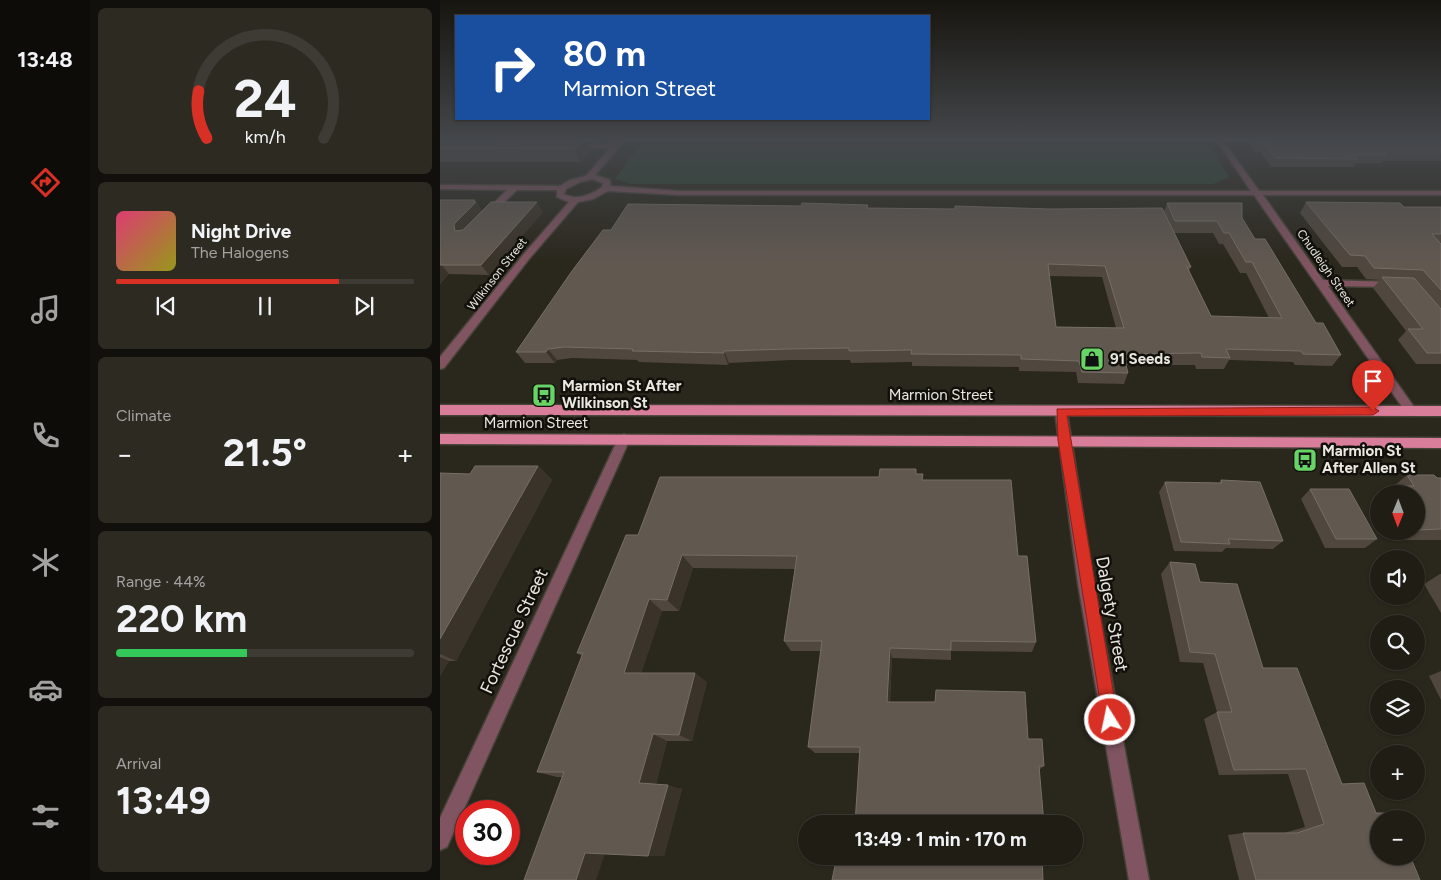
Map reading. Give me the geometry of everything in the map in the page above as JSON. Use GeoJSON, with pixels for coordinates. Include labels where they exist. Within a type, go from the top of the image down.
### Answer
{"type":"FeatureCollection","features":[{"type":"Feature","properties":{"kind":"main road","name":"Marmion Street"},"geometry":{"type":"LineString","coordinates":[[440,410],[1441,411]]}},
{"type":"Feature","properties":{"kind":"main road","name":"Marmion Street"},"geometry":{"type":"LineString","coordinates":[[440,439],[1441,443]]}},
{"type":"Feature","properties":{"kind":"street"},"geometry":{"type":"LineString","coordinates":[[442,189],[562,188],[571,182]]}},
{"type":"Feature","properties":{"kind":"street"},"geometry":{"type":"LineString","coordinates":[[606,188],[607,182]]}},
{"type":"Feature","properties":{"kind":"street","name":"Chudleigh Street"},"geometry":{"type":"LineString","coordinates":[[1249,182],[1412,411]]}},
{"type":"Feature","properties":{"kind":"street"},"geometry":{"type":"LineString","coordinates":[[484,218],[514,188]]}},
{"type":"Feature","properties":{"kind":"street"},"geometry":{"type":"LineString","coordinates":[[562,188],[560,195],[576,200],[590,197],[606,188],[678,193],[1441,193]]}},
{"type":"Feature","properties":{"kind":"street","name":"Wilkinson Street"},"geometry":{"type":"LineString","coordinates":[[440,365],[532,249],[576,200]]}},
{"type":"Feature","properties":{"kind":"street"},"geometry":{"type":"LineString","coordinates":[[1322,283],[1409,284]]}},
{"type":"Feature","properties":{"kind":"street","name":"Dalgety Street"},"geometry":{"type":"LineString","coordinates":[[1061,412],[1123,797],[1139,880]]}},
{"type":"Feature","properties":{"kind":"street","name":"Fortescue Street"},"geometry":{"type":"LineString","coordinates":[[440,840],[624,439]]}},
{"type":"Feature","properties":{"kind":"green space"},"geometry":{"type":"Polygon","coordinates":[[[625,182],[1217,182],[1213,184],[631,184],[625,182]]]}},
{"type":"Feature","properties":{"kind":"building"},"geometry":{"type":"Polygon","coordinates":[[[440,200],[475,200],[473,202],[476,202],[454,224],[455,231],[463,230],[491,202],[537,202],[481,265],[440,265],[440,200]]]}},
{"type":"Feature","properties":{"kind":"building"},"geometry":{"type":"Polygon","coordinates":[[[1306,202],[1400,203],[1404,207],[1441,207],[1441,234],[1432,234],[1441,244],[1441,290],[1423,270],[1374,268],[1365,256],[1350,255],[1306,202]]]}},
{"type":"Feature","properties":{"kind":"building"},"geometry":{"type":"Polygon","coordinates":[[[802,203],[868,205],[867,208],[955,209],[955,206],[1050,209],[1162,208],[1191,267],[1187,267],[1211,316],[1282,318],[1252,262],[1246,262],[1229,233],[1224,233],[1217,221],[1175,221],[1167,203],[1242,203],[1242,218],[1255,239],[1265,239],[1316,323],[1323,323],[1341,355],[1303,354],[1301,351],[1226,349],[1230,358],[1202,357],[1201,353],[1123,354],[1128,373],[1082,372],[1079,361],[1021,359],[1021,355],[911,354],[912,350],[849,351],[849,348],[724,351],[724,353],[564,347],[548,349],[546,352],[516,352],[603,230],[611,230],[628,204],[801,206],[802,203]],[[1048,264],[1056,327],[1124,328],[1105,266],[1048,264]]]}},
{"type":"Feature","properties":{"kind":"building"},"geometry":{"type":"Polygon","coordinates":[[[1382,277],[1414,278],[1441,309],[1441,353],[1427,353],[1408,329],[1423,329],[1382,277]]]}},
{"type":"Feature","properties":{"kind":"building"},"geometry":{"type":"Polygon","coordinates":[[[475,466],[538,466],[440,639],[440,473],[470,474],[475,466]]]}},
{"type":"Feature","properties":{"kind":"building"},"geometry":{"type":"Polygon","coordinates":[[[880,469],[916,469],[916,474],[923,474],[922,480],[1011,480],[1018,556],[1027,556],[1036,642],[951,641],[951,650],[890,648],[887,702],[935,702],[936,690],[1025,692],[1028,739],[1042,739],[1044,766],[1039,766],[1043,815],[856,815],[860,747],[808,747],[822,641],[784,641],[797,556],[682,555],[667,600],[649,599],[624,673],[695,673],[679,735],[653,734],[639,783],[668,785],[648,856],[585,853],[576,880],[524,880],[564,772],[537,772],[583,653],[577,653],[626,535],[638,535],[660,477],[879,477],[880,469]]]}},
{"type":"Feature","properties":{"kind":"building"},"geometry":{"type":"Polygon","coordinates":[[[1407,475],[1434,475],[1437,478],[1441,478],[1441,529],[1425,530],[1425,485],[1413,485],[1407,475]]]}},
{"type":"Feature","properties":{"kind":"building"},"geometry":{"type":"Polygon","coordinates":[[[1221,480],[1260,482],[1283,541],[1228,539],[1230,544],[1181,542],[1165,482],[1222,483],[1221,480]]]}},
{"type":"Feature","properties":{"kind":"building"},"geometry":{"type":"Polygon","coordinates":[[[1310,489],[1349,489],[1370,526],[1370,539],[1336,539],[1310,489]]]}},
{"type":"Feature","properties":{"kind":"building"},"geometry":{"type":"Polygon","coordinates":[[[1170,562],[1195,564],[1200,582],[1237,584],[1263,668],[1297,668],[1342,784],[1364,783],[1375,810],[1370,810],[1370,865],[1414,865],[1420,880],[1256,880],[1243,833],[1297,833],[1324,824],[1306,769],[1234,770],[1217,712],[1232,712],[1215,654],[1190,652],[1170,562]]]}},
{"type":"Feature","properties":{"kind":"building"},"geometry":{"type":"Polygon","coordinates":[[[835,865],[1042,865],[1043,880],[832,880],[835,865]]]}},
{"type":"Feature","properties":{"kind":"place","name":"91 Seeds"},"geometry":{"type":"Point","coordinates":[1092,359]}},
{"type":"Feature","properties":{"kind":"place","name":"Marmion St After Wilkinson St"},"geometry":{"type":"Point","coordinates":[544,395]}},
{"type":"Feature","properties":{"kind":"place","name":"Marmion St After Allen St"},"geometry":{"type":"Point","coordinates":[1305,460]}},
{"type":"Feature","properties":{"kind":"route"},"geometry":{"type":"LineString","coordinates":[[1110,720],[1086,584],[1061,412],[1373,411]]}}]}
